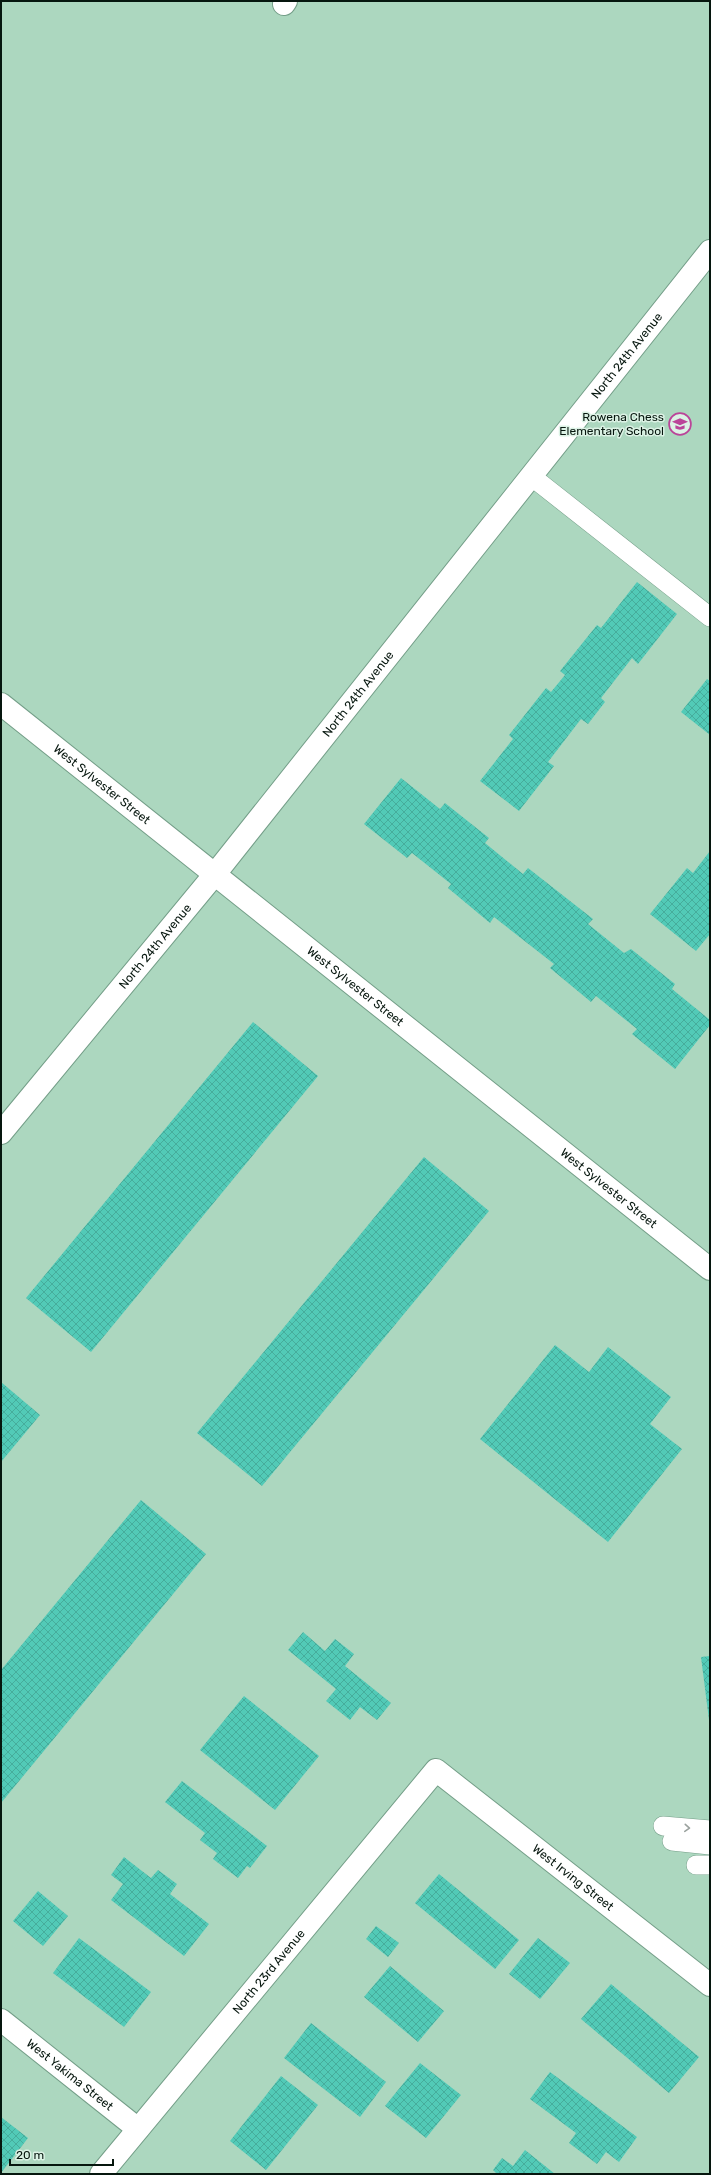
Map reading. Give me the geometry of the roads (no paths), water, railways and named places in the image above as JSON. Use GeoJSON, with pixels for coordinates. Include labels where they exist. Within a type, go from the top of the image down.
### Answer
{"type":"FeatureCollection","features":[{"type":"Feature","properties":{"kind":"street","name":"North 24th Avenue"},"geometry":{"type":"LineString","coordinates":[[1,1133],[215,874],[710,251]]}},
{"type":"Feature","properties":{"kind":"street","name":"West Sylvester Street"},"geometry":{"type":"LineString","coordinates":[[1,704],[710,1269]]}},
{"type":"Feature","properties":{"kind":"street","name":"West Irving Street"},"geometry":{"type":"LineString","coordinates":[[436,1770],[710,1985]]}},
{"type":"Feature","properties":{"kind":"street","name":"North 23rd Avenue"},"geometry":{"type":"LineString","coordinates":[[101,2174],[436,1770]]}},
{"type":"Feature","properties":{"kind":"street","name":"West Yakima Street"},"geometry":{"type":"LineString","coordinates":[[1,2020],[138,2129]]}},
{"type":"Feature","properties":{"kind":"lane"},"geometry":{"type":"LineString","coordinates":[[531,476],[710,617]]}},
{"type":"Feature","properties":{"kind":"lane"},"geometry":{"type":"LineString","coordinates":[[710,1830],[667,1834],[710,1845]]}},
{"type":"Feature","properties":{"kind":"place","name":"Rowena Chess Elementary School"},"geometry":{"type":"Point","coordinates":[680,424]}}]}
